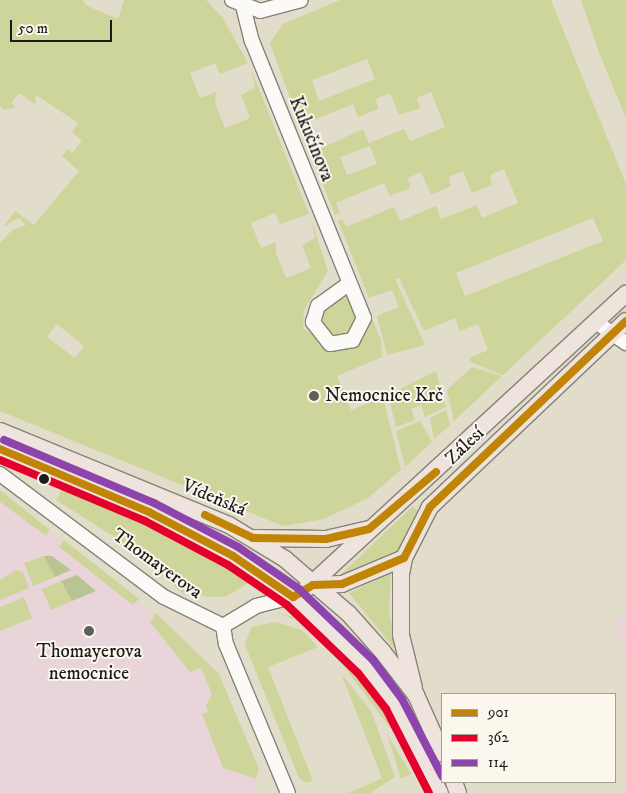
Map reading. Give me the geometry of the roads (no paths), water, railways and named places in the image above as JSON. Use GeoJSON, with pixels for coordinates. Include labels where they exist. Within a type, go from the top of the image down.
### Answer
{"type":"FeatureCollection","features":[{"type":"Feature","properties":{"kind":"main road","name":"Zálesí"},"geometry":{"type":"LineString","coordinates":[[313,585],[369,529],[626,294]]}},
{"type":"Feature","properties":{"kind":"main road","name":"Zálesí"},"geometry":{"type":"LineString","coordinates":[[416,695],[401,635],[404,558],[430,507],[626,321]]}},
{"type":"Feature","properties":{"kind":"main road","name":"Vídeňská"},"geometry":{"type":"LineString","coordinates":[[0,431],[254,538],[349,614],[416,695],[441,751]]}},
{"type":"Feature","properties":{"kind":"main road"},"geometry":{"type":"LineString","coordinates":[[0,449],[149,512],[233,556],[293,597],[365,666],[394,704],[440,793]]}},
{"type":"Feature","properties":{"kind":"main road"},"geometry":{"type":"LineString","coordinates":[[254,538],[326,539],[369,529]]}},
{"type":"Feature","properties":{"kind":"main road"},"geometry":{"type":"LineString","coordinates":[[293,597],[313,585],[342,584],[404,558]]}},
{"type":"Feature","properties":{"kind":"street"},"geometry":{"type":"LineString","coordinates":[[237,3],[260,11],[301,0]]}},
{"type":"Feature","properties":{"kind":"street","name":"Kukučínova"},"geometry":{"type":"LineString","coordinates":[[237,3],[350,283]]}},
{"type":"Feature","properties":{"kind":"street"},"geometry":{"type":"LineString","coordinates":[[596,322],[626,343]]}},
{"type":"Feature","properties":{"kind":"street","name":"Thomayerova"},"geometry":{"type":"LineString","coordinates":[[0,474],[164,597],[223,626]]}},
{"type":"Feature","properties":{"kind":"street"},"geometry":{"type":"LineString","coordinates":[[288,793],[226,644],[223,626],[256,606],[293,597]]}},
{"type":"Feature","properties":{"kind":"place","name":"Nemocnice Krč"},"geometry":{"type":"Point","coordinates":[314,396]}},
{"type":"Feature","properties":{"kind":"place","name":"Thomayerova nemocnice"},"geometry":{"type":"Point","coordinates":[89,631]}}]}
